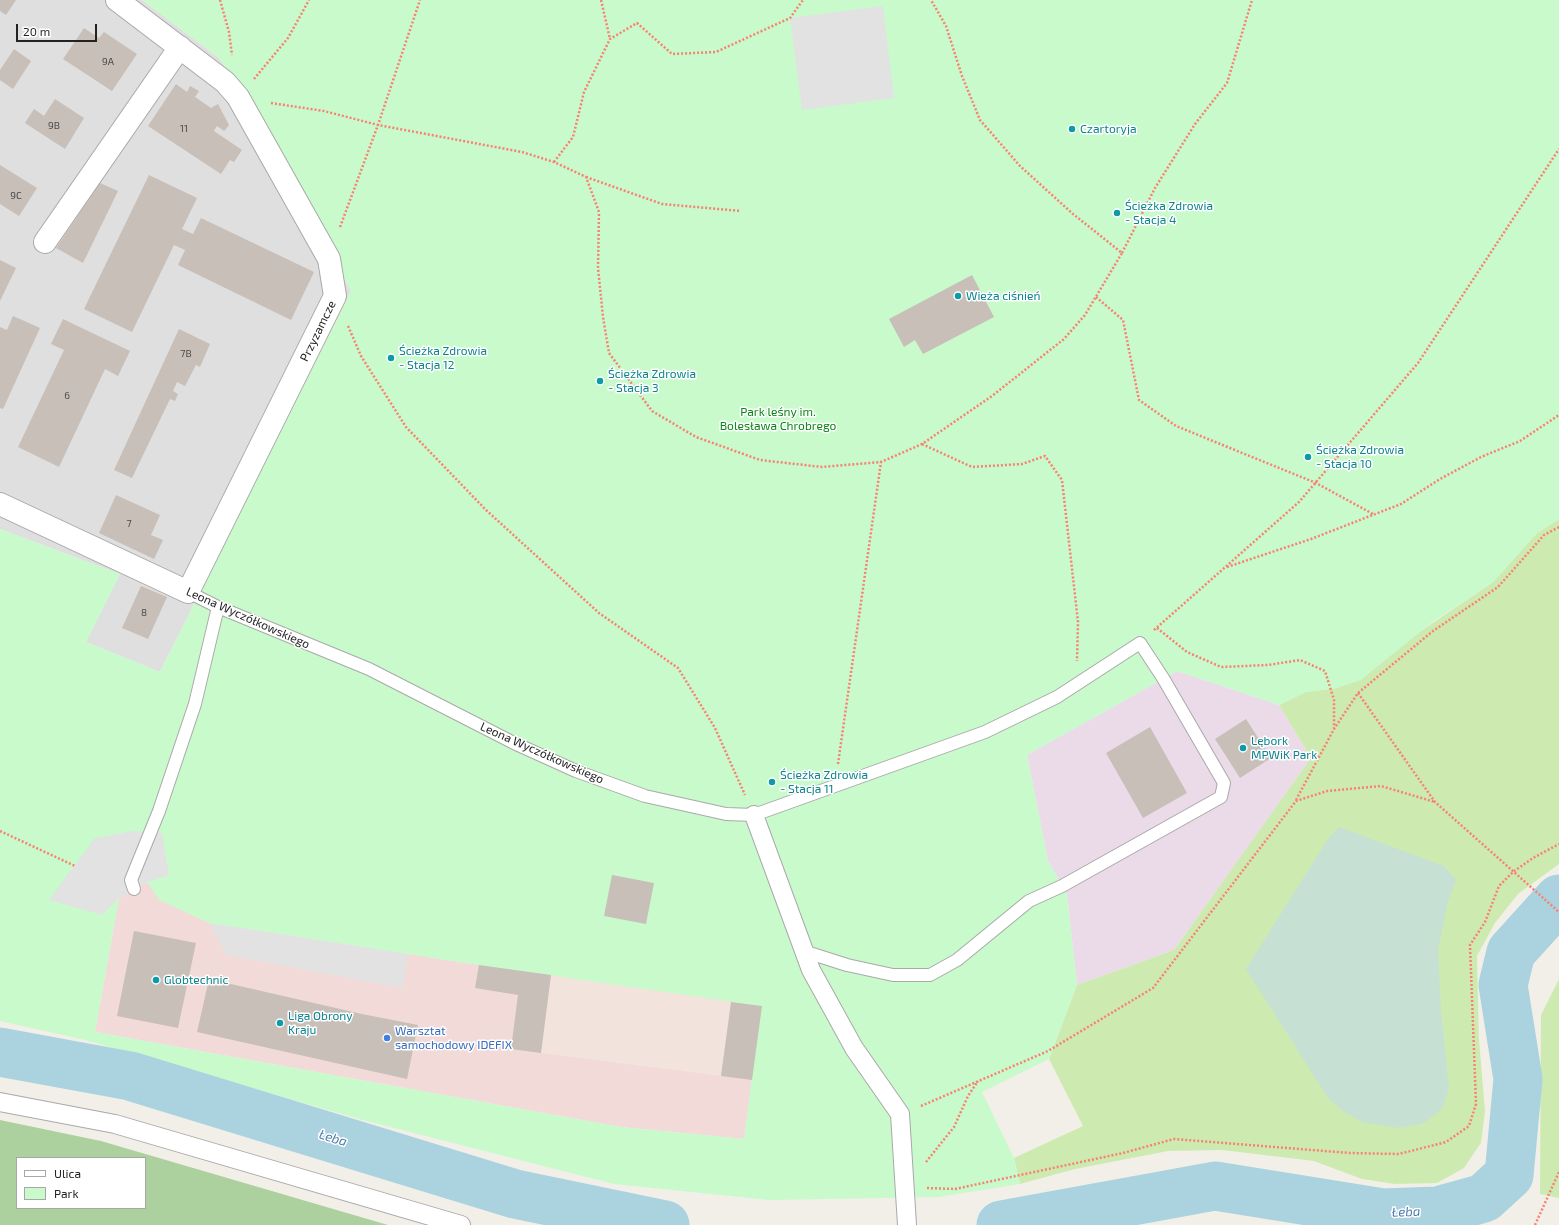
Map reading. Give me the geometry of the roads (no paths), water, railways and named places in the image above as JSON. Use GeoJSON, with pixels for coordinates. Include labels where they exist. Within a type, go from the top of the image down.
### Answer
{"type":"FeatureCollection","features":[{"type":"Feature","properties":{"kind":"street","name":"Przyzamcze"},"geometry":{"type":"LineString","coordinates":[[117,0],[225,82],[238,97],[328,259],[335,296],[188,592]]}},
{"type":"Feature","properties":{"kind":"street"},"geometry":{"type":"LineString","coordinates":[[45,242],[180,47]]}},
{"type":"Feature","properties":{"kind":"street","name":"Leona Wyczółkowskiego"},"geometry":{"type":"LineString","coordinates":[[0,504],[188,592]]}},
{"type":"Feature","properties":{"kind":"street"},"geometry":{"type":"LineString","coordinates":[[754,815],[811,970],[854,1048],[900,1114],[907,1225]]}},
{"type":"Feature","properties":{"kind":"street"},"geometry":{"type":"LineString","coordinates":[[0,1102],[115,1124],[461,1225]]}},
{"type":"Feature","properties":{"kind":"lane","name":"Leona Wyczółkowskiego"},"geometry":{"type":"LineString","coordinates":[[188,592],[218,607],[369,669],[514,743],[576,771],[645,796],[726,814],[754,815]]}},
{"type":"Feature","properties":{"kind":"lane"},"geometry":{"type":"LineString","coordinates":[[134,889],[131,880],[159,811],[195,704],[218,607]]}},
{"type":"Feature","properties":{"kind":"lane"},"geometry":{"type":"LineString","coordinates":[[754,815],[985,732],[1057,697],[1140,642],[1163,678],[1224,782],[1221,797],[1062,886],[1029,901],[957,960],[930,975],[893,975],[847,965],[803,951]]}},
{"type":"Feature","properties":{"kind":"waterway","name":"Łeba"},"geometry":{"type":"LineString","coordinates":[[1001,1225],[1215,1186],[1383,1213],[1437,1211],[1484,1198],[1509,1175],[1518,1079],[1503,985],[1511,952],[1559,899]]}},
{"type":"Feature","properties":{"kind":"waterway","name":"Łeba"},"geometry":{"type":"LineString","coordinates":[[0,1052],[130,1076],[515,1194],[665,1225]]}},
{"type":"Feature","properties":{"kind":"place","name":"Czartoryja"},"geometry":{"type":"Point","coordinates":[1072,129]}},
{"type":"Feature","properties":{"kind":"place","name":"Ścieżka Zdrowia - Stacja 4"},"geometry":{"type":"Point","coordinates":[1117,213]}},
{"type":"Feature","properties":{"kind":"place","name":"Wieża ciśnień"},"geometry":{"type":"Point","coordinates":[958,296]}},
{"type":"Feature","properties":{"kind":"place","name":"Ścieżka Zdrowia - Stacja 12"},"geometry":{"type":"Point","coordinates":[391,358]}},
{"type":"Feature","properties":{"kind":"place","name":"Ścieżka Zdrowia - Stacja 3"},"geometry":{"type":"Point","coordinates":[600,381]}},
{"type":"Feature","properties":{"kind":"place","name":"Ścieżka Zdrowia - Stacja 10"},"geometry":{"type":"Point","coordinates":[1308,457]}},
{"type":"Feature","properties":{"kind":"place","name":"Lębork MPWiK Park"},"geometry":{"type":"Point","coordinates":[1243,748]}},
{"type":"Feature","properties":{"kind":"place","name":"Ścieżka Zdrowia - Stacja 11"},"geometry":{"type":"Point","coordinates":[772,782]}},
{"type":"Feature","properties":{"kind":"place","name":"Globtechnic"},"geometry":{"type":"Point","coordinates":[156,980]}},
{"type":"Feature","properties":{"kind":"place","name":"Liga Obrony Kraju"},"geometry":{"type":"Point","coordinates":[280,1023]}},
{"type":"Feature","properties":{"kind":"place","name":"Warsztat samochodowy IDEFIX"},"geometry":{"type":"Point","coordinates":[387,1038]}},
{"type":"Feature","properties":{"kind":"park label","name":"Park leśny im. Bolesława Chrobrego"},"geometry":{"type":"Point","coordinates":[778,419]}}]}
